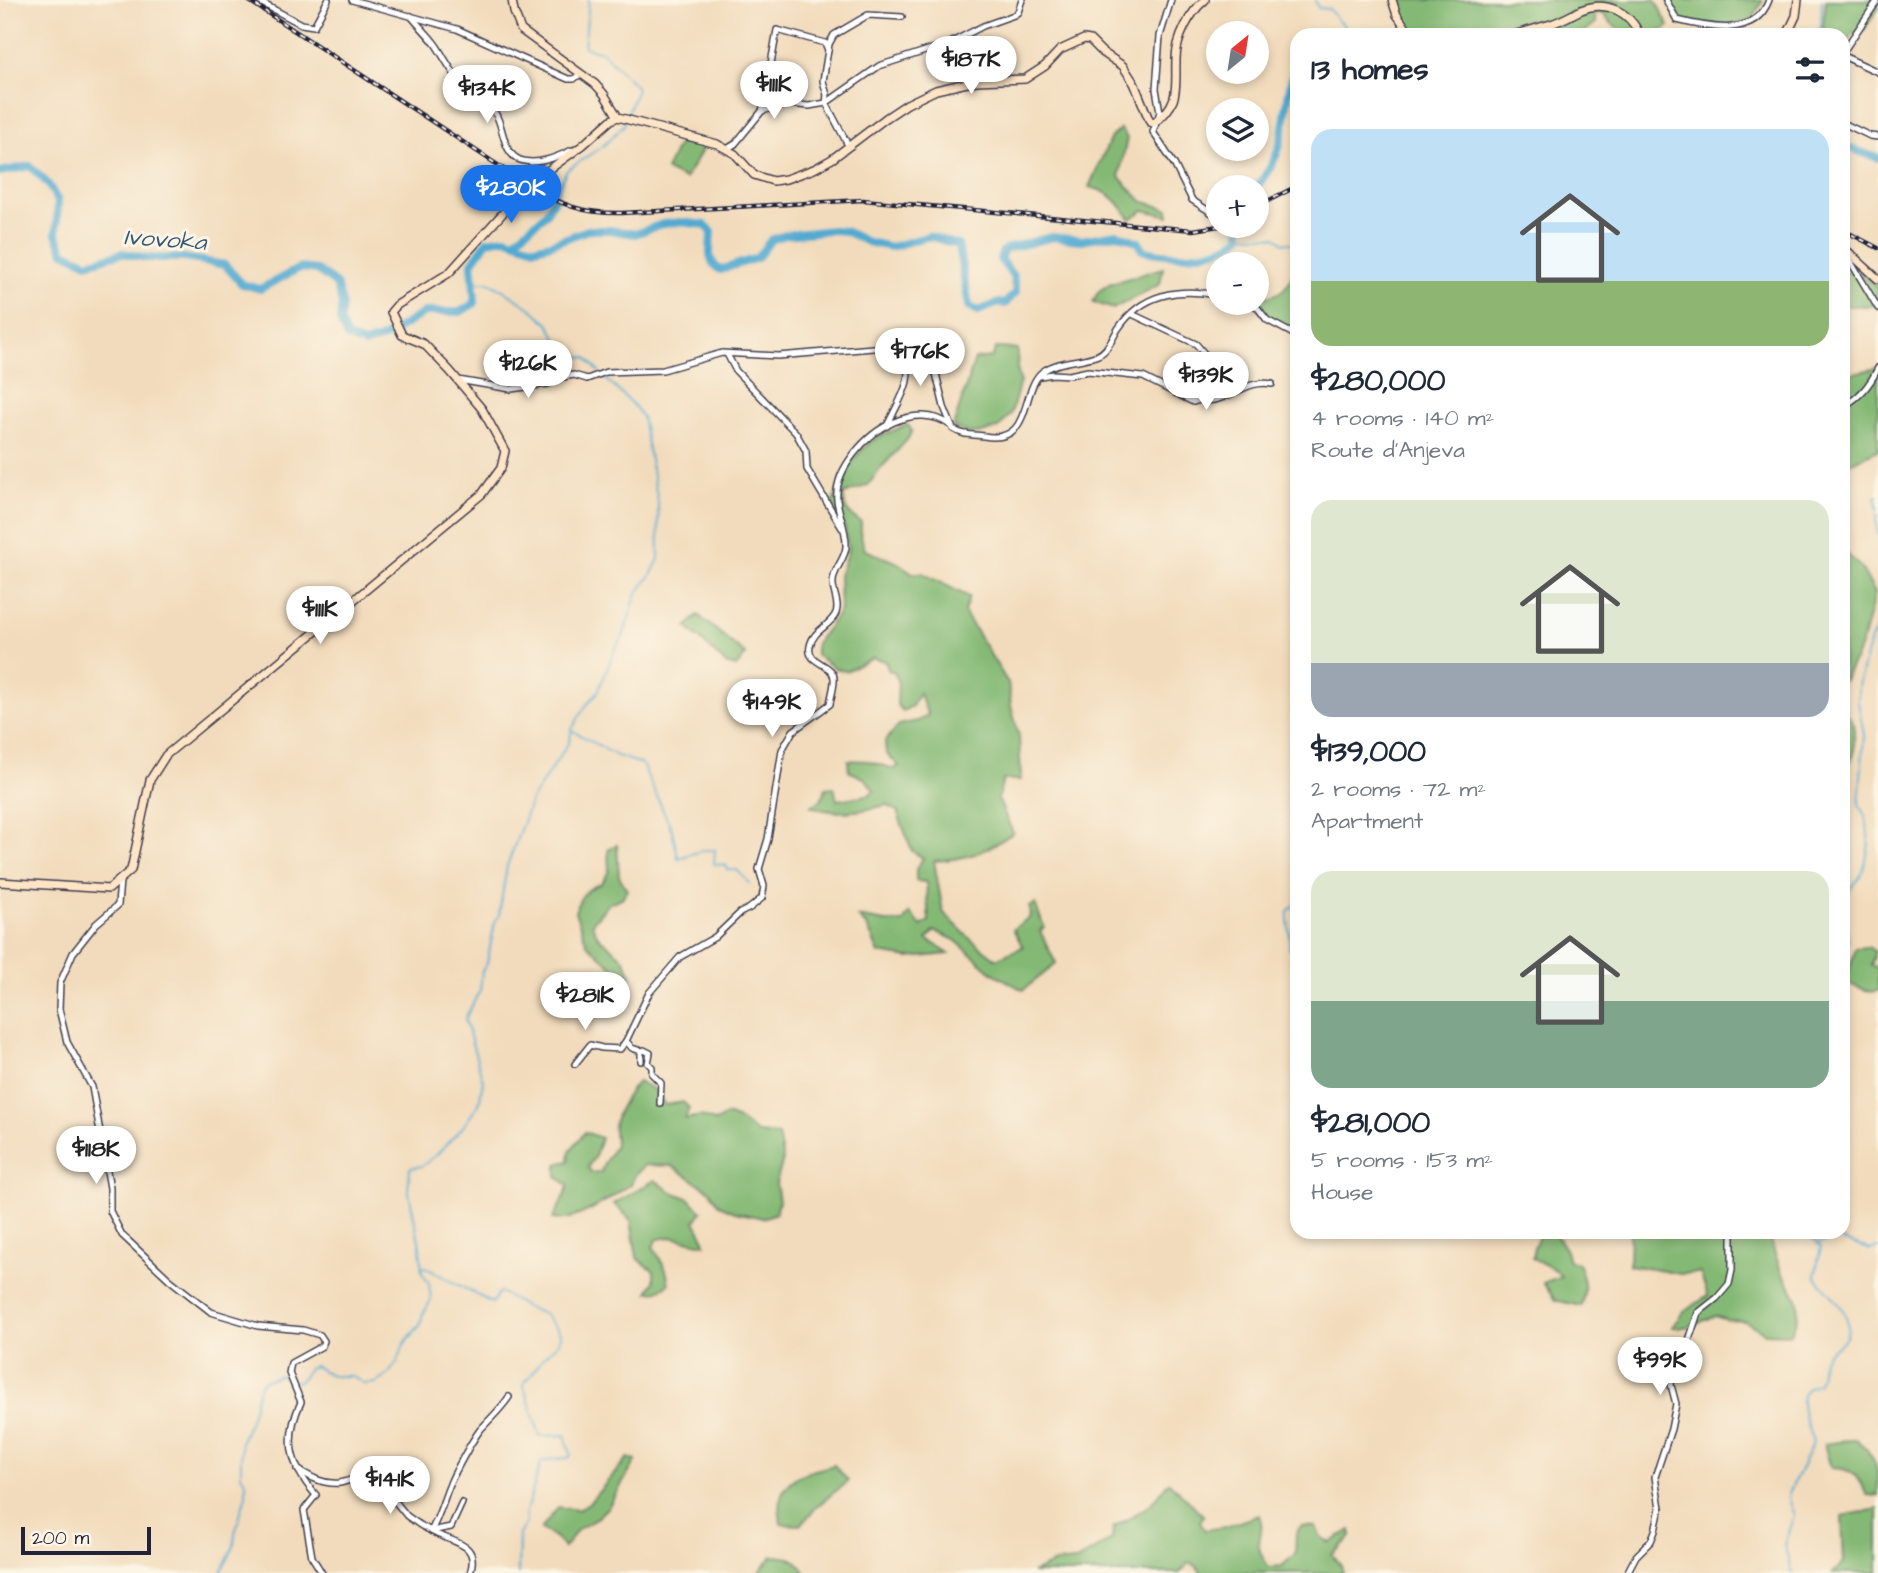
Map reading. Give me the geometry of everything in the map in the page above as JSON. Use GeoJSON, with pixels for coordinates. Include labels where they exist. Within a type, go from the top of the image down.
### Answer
{"type":"FeatureCollection","features":[{"type":"Feature","properties":{"kind":"street"},"geometry":{"type":"LineString","coordinates":[[256,0],[301,24],[314,26],[328,0]]}},
{"type":"Feature","properties":{"kind":"street"},"geometry":{"type":"LineString","coordinates":[[352,0],[457,29],[568,79],[574,79],[580,74]]}},
{"type":"Feature","properties":{"kind":"street"},"geometry":{"type":"LineString","coordinates":[[512,0],[521,30],[604,94],[611,107],[622,118],[706,140],[735,154],[754,175],[773,181],[814,169],[907,104],[936,90],[976,80],[1025,79],[1045,66],[1060,50],[1084,39],[1090,40],[1123,66],[1134,83],[1145,115],[1154,123]]}},
{"type":"Feature","properties":{"kind":"street"},"geometry":{"type":"LineString","coordinates":[[762,111],[789,104],[808,106],[826,103],[879,66],[950,43],[983,26],[1014,15],[1018,12],[1022,0]]}},
{"type":"Feature","properties":{"kind":"street"},"geometry":{"type":"LineString","coordinates":[[1171,0],[1160,36],[1156,89],[1160,112],[1153,132],[1174,164],[1192,200],[1206,209]]}},
{"type":"Feature","properties":{"kind":"street"},"geometry":{"type":"LineString","coordinates":[[1154,123],[1166,115],[1173,103],[1177,87],[1178,45],[1193,13],[1205,0]]}},
{"type":"Feature","properties":{"kind":"street"},"geometry":{"type":"LineString","coordinates":[[1392,0],[1397,15],[1406,28]]}},
{"type":"Feature","properties":{"kind":"street"},"geometry":{"type":"LineString","coordinates":[[1666,0],[1677,20],[1726,28],[1753,22],[1766,9],[1769,0]]}},
{"type":"Feature","properties":{"kind":"street"},"geometry":{"type":"LineString","coordinates":[[1790,28],[1796,16],[1798,0]]}},
{"type":"Feature","properties":{"kind":"street"},"geometry":{"type":"LineString","coordinates":[[1850,43],[1878,0]]}},
{"type":"Feature","properties":{"kind":"street"},"geometry":{"type":"LineString","coordinates":[[1533,28],[1549,25],[1584,9],[1596,7],[1623,11],[1637,28]]}},
{"type":"Feature","properties":{"kind":"street"},"geometry":{"type":"LineString","coordinates":[[849,147],[826,103],[827,95],[822,81],[834,35],[868,15],[902,17]]}},
{"type":"Feature","properties":{"kind":"street"},"geometry":{"type":"LineString","coordinates":[[411,16],[435,44],[462,84],[485,99],[497,116],[509,150],[514,156],[520,160],[542,162],[583,145]]}},
{"type":"Feature","properties":{"kind":"street"},"geometry":{"type":"LineString","coordinates":[[727,149],[735,144],[762,111],[769,88],[777,30],[816,39],[825,43],[828,50]]}},
{"type":"Feature","properties":{"kind":"street"},"geometry":{"type":"LineString","coordinates":[[1850,58],[1878,72]]}},
{"type":"Feature","properties":{"kind":"street"},"geometry":{"type":"LineString","coordinates":[[605,124],[611,107]]}},
{"type":"Feature","properties":{"kind":"street"},"geometry":{"type":"LineString","coordinates":[[0,882],[109,890],[131,870],[150,780],[166,755],[482,495],[501,468],[505,451],[482,409],[424,344],[402,335],[391,312],[397,305],[449,273],[528,185],[583,145],[605,124],[622,118]]}},
{"type":"Feature","properties":{"kind":"street"},"geometry":{"type":"LineString","coordinates":[[1850,126],[1878,137]]}},
{"type":"Feature","properties":{"kind":"street"},"geometry":{"type":"LineString","coordinates":[[1850,259],[1878,279]]}},
{"type":"Feature","properties":{"kind":"street"},"geometry":{"type":"LineString","coordinates":[[1850,261],[1878,308]]}},
{"type":"Feature","properties":{"kind":"street"},"geometry":{"type":"LineString","coordinates":[[575,1065],[590,1045],[620,1049],[649,993],[680,957],[715,937],[740,913],[762,898],[764,886],[760,869],[768,839],[782,750],[793,731],[830,704],[835,678],[813,659],[810,644],[815,634],[837,611],[833,579],[844,556],[845,534],[837,496],[841,476],[861,447],[887,426],[902,419],[921,416],[941,419],[966,436],[993,438],[1013,430],[1025,413],[1037,377],[1052,366],[1102,353],[1128,316],[1156,298],[1175,292],[1206,293]]}},
{"type":"Feature","properties":{"kind":"street"},"geometry":{"type":"LineString","coordinates":[[1132,314],[1196,344],[1210,359],[1221,377],[1219,383],[1200,400]]}},
{"type":"Feature","properties":{"kind":"street"},"geometry":{"type":"LineString","coordinates":[[1264,315],[1267,320],[1290,332]]}},
{"type":"Feature","properties":{"kind":"street"},"geometry":{"type":"LineString","coordinates":[[458,380],[510,389],[548,384],[563,377],[596,377],[606,372],[663,370],[722,353],[778,356],[885,347],[920,356],[933,365],[950,425]]}},
{"type":"Feature","properties":{"kind":"street"},"geometry":{"type":"LineString","coordinates":[[887,426],[909,377],[908,359],[902,350]]}},
{"type":"Feature","properties":{"kind":"street"},"geometry":{"type":"LineString","coordinates":[[727,354],[736,371],[796,433],[806,451],[807,468],[845,534]]}},
{"type":"Feature","properties":{"kind":"street"},"geometry":{"type":"LineString","coordinates":[[1850,402],[1865,389],[1878,368]]}},
{"type":"Feature","properties":{"kind":"street"},"geometry":{"type":"LineString","coordinates":[[1037,377],[1088,371],[1143,377],[1178,393],[1188,401],[1212,402],[1254,384],[1272,384]]}},
{"type":"Feature","properties":{"kind":"street"},"geometry":{"type":"LineString","coordinates":[[120,880],[118,905],[96,924],[73,953],[60,983],[60,1009],[67,1042],[92,1087],[110,1188],[110,1211],[122,1235],[170,1280],[211,1311],[258,1326],[303,1330],[320,1335],[324,1340],[322,1346],[291,1363],[289,1373],[301,1402],[292,1421],[291,1443],[303,1480],[316,1495],[304,1510],[312,1557],[322,1573]]}},
{"type":"Feature","properties":{"kind":"street"},"geometry":{"type":"LineString","coordinates":[[626,1041],[632,1048],[650,1053],[648,1063],[652,1067],[652,1074],[660,1083],[660,1103]]}},
{"type":"Feature","properties":{"kind":"street"},"geometry":{"type":"LineString","coordinates":[[640,1061],[641,1051]]}},
{"type":"Feature","properties":{"kind":"street"},"geometry":{"type":"LineString","coordinates":[[1627,1573],[1636,1556],[1651,1541],[1655,1531],[1660,1508],[1655,1478],[1676,1404],[1671,1385],[1672,1376],[1683,1358],[1698,1313],[1729,1284],[1732,1239]]}},
{"type":"Feature","properties":{"kind":"street"},"geometry":{"type":"LineString","coordinates":[[431,1531],[457,1468],[478,1434],[509,1397]]}},
{"type":"Feature","properties":{"kind":"street"},"geometry":{"type":"LineString","coordinates":[[298,1469],[329,1483],[358,1479],[375,1493],[389,1497],[413,1522],[468,1548],[473,1559],[470,1573]]}},
{"type":"Feature","properties":{"kind":"street"},"geometry":{"type":"LineString","coordinates":[[431,1531],[451,1527],[462,1503]]}},
{"type":"Feature","properties":{"kind":"green space"},"geometry":{"type":"Polygon","coordinates":[[[1396,0],[1655,0],[1669,26],[1617,28],[1604,14],[1594,13],[1596,23],[1589,28],[1409,28],[1399,13],[1396,0]]]}},
{"type":"Feature","properties":{"kind":"green space"},"geometry":{"type":"Polygon","coordinates":[[[1668,0],[1763,0],[1751,21],[1735,25],[1679,24],[1668,0]]]}},
{"type":"Feature","properties":{"kind":"green space"},"geometry":{"type":"Polygon","coordinates":[[[1826,0],[1878,0],[1878,9],[1864,30],[1853,33],[1850,38],[1850,28],[1823,28],[1826,0]]]}},
{"type":"Feature","properties":{"kind":"green space"},"geometry":{"type":"Polygon","coordinates":[[[1120,129],[1127,138],[1119,177],[1142,201],[1168,209],[1169,216],[1144,210],[1130,219],[1113,198],[1103,191],[1089,187],[1111,137],[1120,129]]]}},
{"type":"Feature","properties":{"kind":"green space"},"geometry":{"type":"Polygon","coordinates":[[[683,142],[704,147],[685,179],[666,170],[678,145],[683,142]]]}},
{"type":"Feature","properties":{"kind":"green space"},"geometry":{"type":"Polygon","coordinates":[[[1163,268],[1160,284],[1113,309],[1093,302],[1098,292],[1109,284],[1163,268]]]}},
{"type":"Feature","properties":{"kind":"green space"},"geometry":{"type":"Polygon","coordinates":[[[1857,270],[1878,287],[1878,306],[1850,306],[1850,272],[1857,270]]]}},
{"type":"Feature","properties":{"kind":"green space"},"geometry":{"type":"Polygon","coordinates":[[[1290,280],[1290,330],[1264,315],[1269,315],[1269,296],[1283,289],[1290,280]]]}},
{"type":"Feature","properties":{"kind":"green space"},"geometry":{"type":"Polygon","coordinates":[[[996,348],[1018,349],[1017,368],[1020,381],[1011,414],[998,428],[978,434],[953,427],[975,359],[992,357],[996,348]]]}},
{"type":"Feature","properties":{"kind":"green space"},"geometry":{"type":"Polygon","coordinates":[[[1878,368],[1878,450],[1850,463],[1850,374],[1878,368]]]}},
{"type":"Feature","properties":{"kind":"green space"},"geometry":{"type":"Polygon","coordinates":[[[908,425],[912,431],[907,440],[868,485],[844,494],[845,504],[850,514],[861,522],[861,537],[865,550],[896,562],[913,573],[922,573],[969,597],[964,612],[1008,683],[1019,736],[1021,780],[1003,780],[998,799],[1013,833],[975,854],[934,861],[943,912],[968,937],[996,959],[1023,947],[1013,929],[1030,917],[1029,907],[1035,904],[1044,927],[1040,931],[1056,964],[1023,990],[993,973],[955,940],[935,931],[927,939],[949,954],[909,958],[879,953],[867,926],[858,917],[903,922],[910,913],[921,926],[929,921],[926,882],[916,881],[916,869],[923,858],[912,851],[897,811],[887,805],[839,812],[811,806],[821,800],[826,788],[834,787],[837,800],[868,795],[874,791],[866,779],[849,771],[848,760],[868,761],[894,769],[899,766],[886,753],[885,741],[899,725],[918,721],[928,715],[919,693],[912,706],[903,711],[897,705],[898,683],[894,671],[889,671],[885,661],[873,658],[846,671],[835,668],[816,655],[816,643],[840,609],[839,576],[848,550],[845,529],[832,503],[852,461],[865,446],[888,432],[908,425]]]}},
{"type":"Feature","properties":{"kind":"green space"},"geometry":{"type":"Polygon","coordinates":[[[1850,557],[1861,568],[1875,593],[1861,646],[1850,668],[1850,557]]]}},
{"type":"Feature","properties":{"kind":"green space"},"geometry":{"type":"Polygon","coordinates":[[[698,615],[746,655],[736,667],[726,664],[687,627],[698,615]]]}},
{"type":"Feature","properties":{"kind":"green space"},"geometry":{"type":"Polygon","coordinates":[[[1850,719],[1854,724],[1854,754],[1850,762],[1850,719]]]}},
{"type":"Feature","properties":{"kind":"green space"},"geometry":{"type":"Polygon","coordinates":[[[617,845],[619,876],[627,890],[622,898],[609,903],[592,923],[600,938],[624,959],[632,978],[624,970],[617,971],[587,944],[575,912],[584,893],[602,883],[609,871],[608,850],[617,845]]]}},
{"type":"Feature","properties":{"kind":"green space"},"geometry":{"type":"Polygon","coordinates":[[[1868,947],[1875,952],[1871,966],[1878,967],[1878,991],[1872,992],[1850,985],[1850,967],[1856,948],[1868,947]]]}},
{"type":"Feature","properties":{"kind":"green space"},"geometry":{"type":"Polygon","coordinates":[[[638,1082],[654,1089],[665,1105],[683,1102],[689,1108],[685,1119],[701,1116],[716,1122],[727,1115],[757,1133],[778,1135],[783,1160],[776,1183],[779,1201],[776,1213],[763,1218],[735,1212],[719,1205],[710,1191],[672,1166],[645,1165],[635,1175],[631,1184],[604,1202],[583,1214],[553,1219],[568,1185],[557,1177],[557,1164],[569,1161],[570,1151],[585,1132],[601,1138],[588,1167],[592,1173],[601,1172],[615,1144],[617,1114],[638,1082]]]}},
{"type":"Feature","properties":{"kind":"green space"},"geometry":{"type":"Polygon","coordinates":[[[655,1180],[670,1191],[688,1198],[702,1211],[695,1221],[705,1244],[671,1237],[658,1239],[653,1246],[666,1270],[669,1284],[658,1291],[648,1292],[654,1282],[654,1271],[637,1258],[631,1220],[614,1204],[655,1180]]]}},
{"type":"Feature","properties":{"kind":"green space"},"geometry":{"type":"Polygon","coordinates":[[[1538,1239],[1558,1239],[1569,1261],[1578,1263],[1584,1284],[1581,1306],[1555,1300],[1543,1283],[1561,1276],[1554,1269],[1532,1258],[1538,1239]]]}},
{"type":"Feature","properties":{"kind":"green space"},"geometry":{"type":"Polygon","coordinates":[[[1630,1239],[1773,1239],[1780,1268],[1796,1296],[1799,1307],[1791,1334],[1765,1333],[1745,1321],[1715,1316],[1687,1327],[1672,1327],[1684,1311],[1708,1296],[1700,1273],[1680,1274],[1629,1265],[1630,1239]]]}},
{"type":"Feature","properties":{"kind":"green space"},"geometry":{"type":"Polygon","coordinates":[[[1856,1439],[1873,1458],[1878,1478],[1878,1496],[1867,1495],[1854,1474],[1831,1468],[1824,1444],[1856,1439]]]}},
{"type":"Feature","properties":{"kind":"green space"},"geometry":{"type":"Polygon","coordinates":[[[628,1458],[636,1461],[608,1507],[594,1520],[578,1529],[564,1548],[556,1538],[541,1529],[558,1507],[578,1510],[590,1502],[628,1458]]]}},
{"type":"Feature","properties":{"kind":"green space"},"geometry":{"type":"Polygon","coordinates":[[[834,1465],[848,1481],[815,1508],[801,1525],[781,1524],[779,1504],[787,1485],[800,1475],[834,1465]]]}},
{"type":"Feature","properties":{"kind":"green space"},"geometry":{"type":"Polygon","coordinates":[[[1169,1482],[1204,1516],[1200,1521],[1204,1530],[1225,1527],[1259,1515],[1260,1550],[1269,1567],[1282,1566],[1295,1554],[1296,1533],[1301,1526],[1316,1527],[1321,1537],[1330,1543],[1351,1530],[1351,1537],[1332,1555],[1343,1573],[1202,1573],[1194,1564],[1189,1563],[1180,1573],[1032,1573],[1055,1563],[1076,1561],[1112,1539],[1113,1528],[1150,1505],[1169,1482]]]}},
{"type":"Feature","properties":{"kind":"green space"},"geometry":{"type":"Polygon","coordinates":[[[1878,1509],[1878,1573],[1833,1573],[1844,1562],[1842,1516],[1878,1509]]]}},
{"type":"Feature","properties":{"kind":"green space"},"geometry":{"type":"Polygon","coordinates":[[[773,1556],[792,1559],[806,1573],[758,1573],[773,1556]]]}},
{"type":"Feature","properties":{"kind":"waterway"},"geometry":{"type":"LineString","coordinates":[[589,0],[584,47],[602,52],[635,85],[637,89],[627,115]]}},
{"type":"Feature","properties":{"kind":"waterway"},"geometry":{"type":"LineString","coordinates":[[1315,0],[1318,8],[1329,9],[1344,28]]}},
{"type":"Feature","properties":{"kind":"waterway"},"geometry":{"type":"LineString","coordinates":[[1820,28],[1822,0]]}},
{"type":"Feature","properties":{"kind":"waterway","name":"Ivovoka"},"geometry":{"type":"LineString","coordinates":[[1265,175],[1278,150],[1290,89]]}},
{"type":"Feature","properties":{"kind":"waterway"},"geometry":{"type":"LineString","coordinates":[[555,197],[566,171],[604,145],[624,125],[625,120]]}},
{"type":"Feature","properties":{"kind":"waterway","name":"Ivovoka"},"geometry":{"type":"LineString","coordinates":[[1850,148],[1878,158]]}},
{"type":"Feature","properties":{"kind":"waterway","name":"Ivovoka"},"geometry":{"type":"LineString","coordinates":[[0,172],[30,166],[48,184],[58,201],[56,234],[64,252],[88,263],[122,253],[147,258],[185,258],[225,265],[242,284],[260,289],[300,268],[317,270],[336,284],[342,303],[340,321],[347,337],[364,344],[383,338],[425,312],[460,312],[475,303],[472,263],[487,241],[505,238],[535,248],[588,230],[635,234],[663,224],[681,222],[705,225],[712,232],[711,258],[720,270],[757,258],[771,240],[785,235],[845,231],[867,242],[891,247],[929,236],[958,245],[969,306],[978,311],[999,303],[1005,304],[1016,292],[1013,276],[1000,259],[1003,251],[1009,248],[1052,237],[1081,240],[1117,234],[1139,242],[1142,250],[1180,255],[1219,249],[1239,238]]}},
{"type":"Feature","properties":{"kind":"waterway"},"geometry":{"type":"LineString","coordinates":[[514,241],[545,215],[555,197]]}},
{"type":"Feature","properties":{"kind":"waterway"},"geometry":{"type":"LineString","coordinates":[[1269,237],[1290,243]]}},
{"type":"Feature","properties":{"kind":"waterway"},"geometry":{"type":"LineString","coordinates":[[473,282],[488,282],[497,286],[533,310],[549,324],[564,353],[587,358],[599,372]]}},
{"type":"Feature","properties":{"kind":"waterway"},"geometry":{"type":"LineString","coordinates":[[294,1382],[300,1381],[309,1368],[314,1366],[333,1376],[352,1376],[364,1384],[376,1383],[388,1375],[398,1361],[404,1344],[421,1324],[422,1316],[431,1300],[429,1283],[422,1273],[420,1246],[408,1188],[410,1168],[422,1166],[436,1155],[462,1128],[479,1104],[483,1081],[465,1019],[480,990],[482,971],[487,963],[495,922],[499,915],[507,866],[531,800],[569,742],[572,729],[585,707],[598,692],[615,649],[623,637],[636,595],[659,559],[658,502],[642,417],[603,376]]}},
{"type":"Feature","properties":{"kind":"waterway"},"geometry":{"type":"LineString","coordinates":[[1878,496],[1878,510]]}},
{"type":"Feature","properties":{"kind":"waterway"},"geometry":{"type":"LineString","coordinates":[[1878,514],[1878,535]]}},
{"type":"Feature","properties":{"kind":"waterway"},"geometry":{"type":"LineString","coordinates":[[1850,889],[1861,876],[1869,843],[1866,818],[1859,805],[1864,735],[1858,685],[1870,641],[1878,627]]}},
{"type":"Feature","properties":{"kind":"waterway"},"geometry":{"type":"LineString","coordinates":[[573,731],[617,756],[642,764],[672,830],[678,858],[705,850],[715,850],[714,864],[726,865],[728,870],[737,870],[749,883]]}},
{"type":"Feature","properties":{"kind":"waterway"},"geometry":{"type":"LineString","coordinates":[[1290,909],[1290,941]]}},
{"type":"Feature","properties":{"kind":"waterway"},"geometry":{"type":"LineString","coordinates":[[1289,949],[1290,941]]}},
{"type":"Feature","properties":{"kind":"waterway"},"geometry":{"type":"LineString","coordinates":[[1792,1573],[1784,1545],[1794,1515],[1788,1495],[1813,1443],[1802,1401],[1809,1388],[1819,1381],[1824,1357],[1841,1343],[1847,1334],[1848,1325],[1841,1307],[1815,1276],[1821,1247],[1813,1239]]}},
{"type":"Feature","properties":{"kind":"waterway"},"geometry":{"type":"LineString","coordinates":[[1819,1243],[1839,1239],[1871,1250],[1878,1248]]}},
{"type":"Feature","properties":{"kind":"waterway"},"geometry":{"type":"LineString","coordinates":[[423,1266],[492,1303],[500,1292],[527,1308],[545,1314],[561,1336],[524,1386],[540,1436],[565,1435],[571,1455],[568,1458],[541,1462],[525,1515],[526,1523],[519,1534],[518,1573]]}},
{"type":"Feature","properties":{"kind":"waterway"},"geometry":{"type":"LineString","coordinates":[[221,1573],[234,1546],[246,1495],[246,1482],[241,1475],[241,1441],[259,1387],[263,1381],[280,1375],[289,1381]]}},
{"type":"Feature","properties":{"kind":"railway"},"geometry":{"type":"LineString","coordinates":[[248,0],[528,185],[562,203],[584,210],[622,213],[863,200],[1193,230],[1206,228]]}},
{"type":"Feature","properties":{"kind":"railway"},"geometry":{"type":"LineString","coordinates":[[1269,200],[1290,190]]}},
{"type":"Feature","properties":{"kind":"railway"},"geometry":{"type":"LineString","coordinates":[[1850,234],[1878,248]]}}]}
